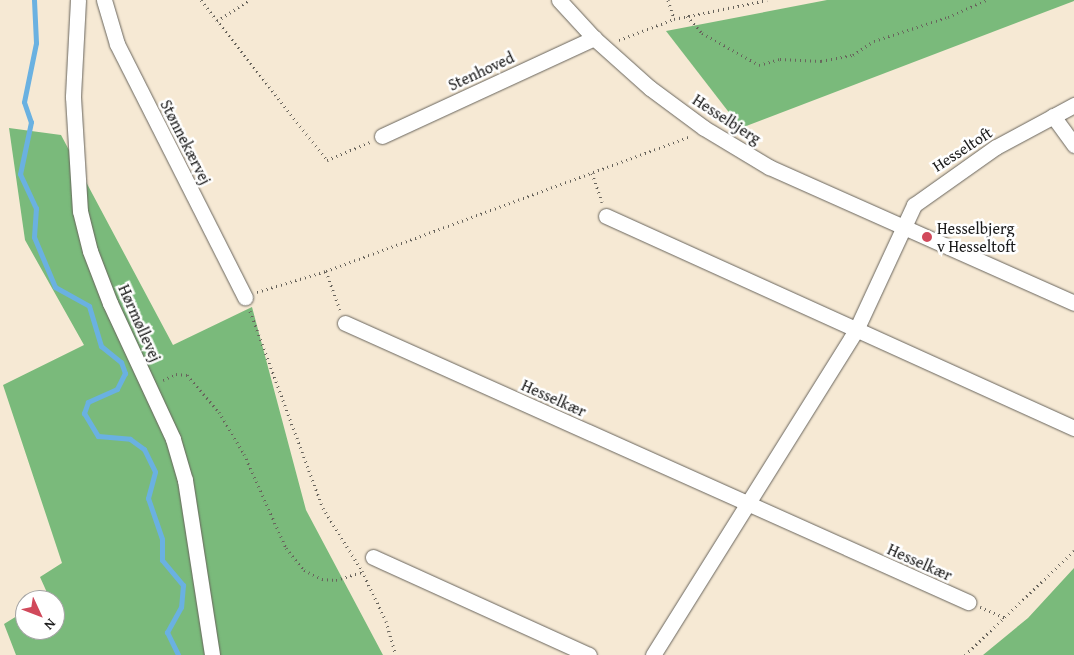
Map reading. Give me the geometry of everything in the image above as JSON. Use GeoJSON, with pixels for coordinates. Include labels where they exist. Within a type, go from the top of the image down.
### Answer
{"type":"FeatureCollection","features":[{"type":"Feature","properties":{"kind":"street","name":"Hørmøllevej"},"geometry":{"type":"LineString","coordinates":[[78,0],[73,96],[80,211],[90,252],[107,295],[174,438],[185,480],[212,655]]}},
{"type":"Feature","properties":{"kind":"street","name":"Stønnekærvej"},"geometry":{"type":"LineString","coordinates":[[104,0],[117,44],[244,296]]}},
{"type":"Feature","properties":{"kind":"street","name":"Hesselbjerg"},"geometry":{"type":"LineString","coordinates":[[560,0],[594,38],[650,88],[704,128],[770,167],[1074,303]]}},
{"type":"Feature","properties":{"kind":"street","name":"Stenhoved"},"geometry":{"type":"LineString","coordinates":[[382,136],[594,38]]}},
{"type":"Feature","properties":{"kind":"street","name":"Hesseltoft"},"geometry":{"type":"LineString","coordinates":[[904,227],[914,206],[932,189],[996,146],[1074,105]]}},
{"type":"Feature","properties":{"kind":"street"},"geometry":{"type":"LineString","coordinates":[[1053,116],[1074,145]]}},
{"type":"Feature","properties":{"kind":"street"},"geometry":{"type":"LineString","coordinates":[[606,216],[1074,428]]}},
{"type":"Feature","properties":{"kind":"street"},"geometry":{"type":"LineString","coordinates":[[653,655],[856,330],[904,227]]}},
{"type":"Feature","properties":{"kind":"street","name":"Hesselkær"},"geometry":{"type":"LineString","coordinates":[[345,323],[968,602]]}},
{"type":"Feature","properties":{"kind":"street"},"geometry":{"type":"LineString","coordinates":[[373,557],[589,655]]}},
{"type":"Feature","properties":{"kind":"path"},"geometry":{"type":"LineString","coordinates":[[201,0],[327,160],[382,136]]}},
{"type":"Feature","properties":{"kind":"path"},"geometry":{"type":"LineString","coordinates":[[217,20],[249,0]]}},
{"type":"Feature","properties":{"kind":"path"},"geometry":{"type":"LineString","coordinates":[[668,0],[674,19]]}},
{"type":"Feature","properties":{"kind":"path"},"geometry":{"type":"LineString","coordinates":[[594,38],[616,41],[674,19],[767,0]]}},
{"type":"Feature","properties":{"kind":"path"},"geometry":{"type":"LineString","coordinates":[[687,16],[702,33],[759,65],[780,59],[821,61],[853,55],[874,41],[948,17],[986,0]]}},
{"type":"Feature","properties":{"kind":"path"},"geometry":{"type":"LineString","coordinates":[[592,173],[606,216]]}},
{"type":"Feature","properties":{"kind":"path"},"geometry":{"type":"LineString","coordinates":[[326,271],[345,323]]}},
{"type":"Feature","properties":{"kind":"path"},"geometry":{"type":"LineString","coordinates":[[149,386],[176,374],[186,374],[219,412],[244,454],[286,548],[304,570],[322,579],[336,580],[362,572]]}},
{"type":"Feature","properties":{"kind":"path"},"geometry":{"type":"LineString","coordinates":[[965,655],[1006,618],[1074,551]]}},
{"type":"Feature","properties":{"kind":"path"},"geometry":{"type":"LineString","coordinates":[[968,602],[1006,618]]}},
{"type":"Feature","properties":{"kind":"green space"},"geometry":{"type":"Polygon","coordinates":[[[827,0],[1074,1],[741,128],[666,31],[827,0]]]}},
{"type":"Feature","properties":{"kind":"green space"},"geometry":{"type":"Polygon","coordinates":[[[9,128],[61,135],[173,345],[252,307],[306,510],[383,655],[16,655],[4,624],[15,617],[15,640],[65,640],[65,590],[46,590],[40,577],[62,563],[3,385],[84,345],[25,240],[9,128]]]}},
{"type":"Feature","properties":{"kind":"green space"},"geometry":{"type":"Polygon","coordinates":[[[1074,568],[1074,655],[983,655],[1028,618],[1074,568]]]}},
{"type":"Feature","properties":{"kind":"waterway"},"geometry":{"type":"LineString","coordinates":[[34,0],[36,43],[24,102],[31,122],[20,174],[36,208],[34,237],[55,287],[89,306],[101,346],[121,362],[125,373],[117,389],[88,402],[84,413],[98,436],[130,439],[144,449],[155,472],[148,498],[162,539],[162,560],[183,585],[181,607],[167,632],[178,655]]}},
{"type":"Feature","properties":{"kind":"place","name":"Hesselbjerg v Hesseltoft"},"geometry":{"type":"Point","coordinates":[927,237]}}]}
